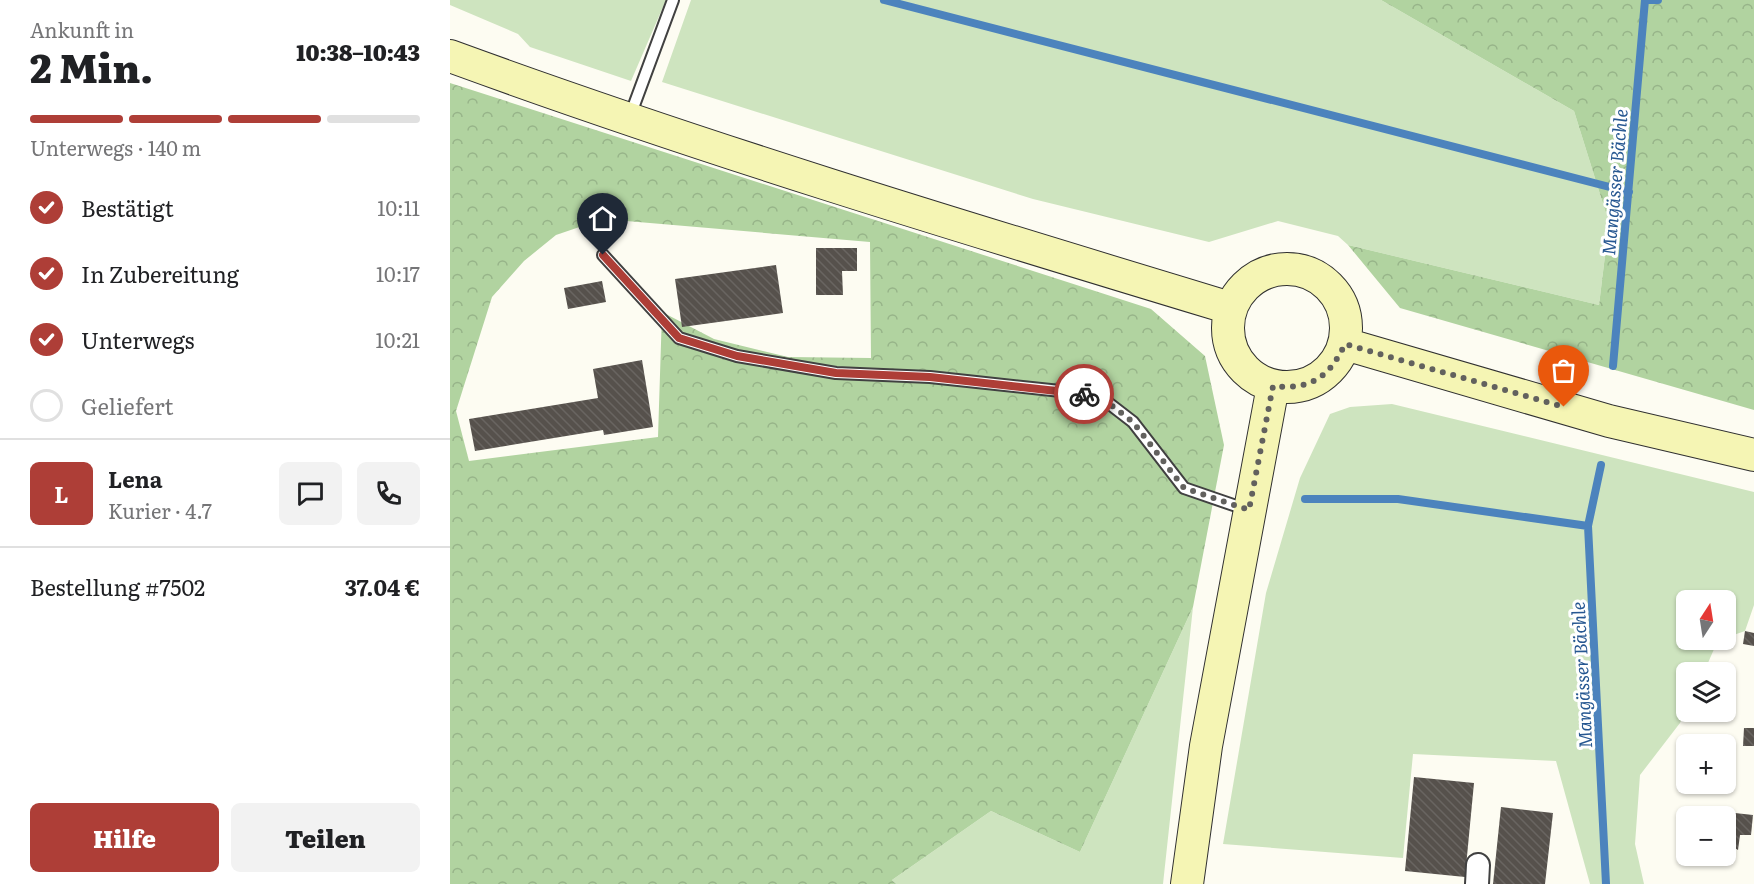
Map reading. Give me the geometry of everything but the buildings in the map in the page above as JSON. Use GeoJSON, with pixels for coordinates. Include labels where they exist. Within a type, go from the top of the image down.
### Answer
{"type":"FeatureCollection","features":[{"type":"Feature","properties":{"kind":"main road"},"geometry":{"type":"LineString","coordinates":[[450,56],[629,120],[897,207],[1230,308]]}},
{"type":"Feature","properties":{"kind":"main road"},"geometry":{"type":"LineString","coordinates":[[1295,269],[1314,275],[1330,287],[1342,304],[1347,323],[1345,344],[1337,360],[1325,374],[1309,384],[1291,388],[1273,386],[1254,378],[1240,365],[1230,347],[1227,328],[1230,308],[1240,291],[1255,277],[1274,270],[1295,269]]}},
{"type":"Feature","properties":{"kind":"main road"},"geometry":{"type":"LineString","coordinates":[[1345,344],[1609,421],[1754,455]]}},
{"type":"Feature","properties":{"kind":"main road"},"geometry":{"type":"LineString","coordinates":[[1187,884],[1206,746],[1273,386]]}},
{"type":"Feature","properties":{"kind":"lane"},"geometry":{"type":"LineString","coordinates":[[629,120],[673,0]]}},
{"type":"Feature","properties":{"kind":"lane"},"geometry":{"type":"LineString","coordinates":[[603,255],[679,338],[737,356],[836,373],[930,377],[1098,395],[1133,422],[1184,488],[1249,510]]}},
{"type":"Feature","properties":{"kind":"green space"},"geometry":{"type":"Polygon","coordinates":[[[450,0],[666,0],[631,81],[530,47],[518,34],[450,5],[450,0]]]}},
{"type":"Feature","properties":{"kind":"green space"},"geometry":{"type":"Polygon","coordinates":[[[691,0],[1381,0],[1574,111],[1609,223],[1599,305],[1348,245],[1338,236],[1278,221],[1209,242],[1033,199],[662,82],[691,0]]]}},
{"type":"Feature","properties":{"kind":"green space"},"geometry":{"type":"Polygon","coordinates":[[[1381,0],[1754,0],[1754,410],[1400,308],[1348,245],[1599,305],[1609,223],[1574,111],[1381,0]]]}},
{"type":"Feature","properties":{"kind":"green space"},"geometry":{"type":"Polygon","coordinates":[[[450,83],[1151,309],[1205,356],[1224,445],[1193,607],[1080,852],[991,811],[892,880],[896,884],[450,884],[450,83]],[[603,219],[556,235],[524,261],[492,297],[456,411],[469,461],[658,437],[662,312],[714,339],[788,357],[871,358],[870,242],[603,219]]]}},
{"type":"Feature","properties":{"kind":"green space"},"geometry":{"type":"Polygon","coordinates":[[[1392,404],[1754,492],[1754,605],[1745,631],[1736,634],[1736,590],[1676,590],[1676,650],[1714,650],[1708,662],[1676,662],[1676,722],[1680,722],[1640,775],[1635,844],[1644,884],[1590,884],[1556,761],[1413,754],[1403,858],[1223,844],[1266,593],[1300,478],[1330,414],[1350,407],[1392,404]]]}},
{"type":"Feature","properties":{"kind":"green space"},"geometry":{"type":"Polygon","coordinates":[[[1193,607],[1163,884],[896,884],[892,880],[991,811],[1080,852],[1193,607]]]}},
{"type":"Feature","properties":{"kind":"waterway"},"geometry":{"type":"LineString","coordinates":[[884,0],[1629,192]]}},
{"type":"Feature","properties":{"kind":"waterway","name":"Mangässer Bächle"},"geometry":{"type":"LineString","coordinates":[[1613,366],[1645,0]]}},
{"type":"Feature","properties":{"kind":"waterway"},"geometry":{"type":"LineString","coordinates":[[1646,0],[1658,0]]}},
{"type":"Feature","properties":{"kind":"waterway","name":"Mangässer Bächle"},"geometry":{"type":"LineString","coordinates":[[1601,465],[1588,526],[1606,884]]}},
{"type":"Feature","properties":{"kind":"waterway"},"geometry":{"type":"LineString","coordinates":[[1305,499],[1398,499],[1588,526]]}},
{"type":"Feature","properties":{"kind":"way so far"},"geometry":{"type":"LineString","coordinates":[[1084,394],[1098,395],[1133,422],[1184,488],[1249,510],[1273,386],[1291,388],[1309,384],[1325,374],[1337,360],[1345,344],[1564,407]]}},
{"type":"Feature","properties":{"kind":"route"},"geometry":{"type":"LineString","coordinates":[[603,255],[679,338],[737,356],[836,373],[930,377],[1084,394]]}}]}
